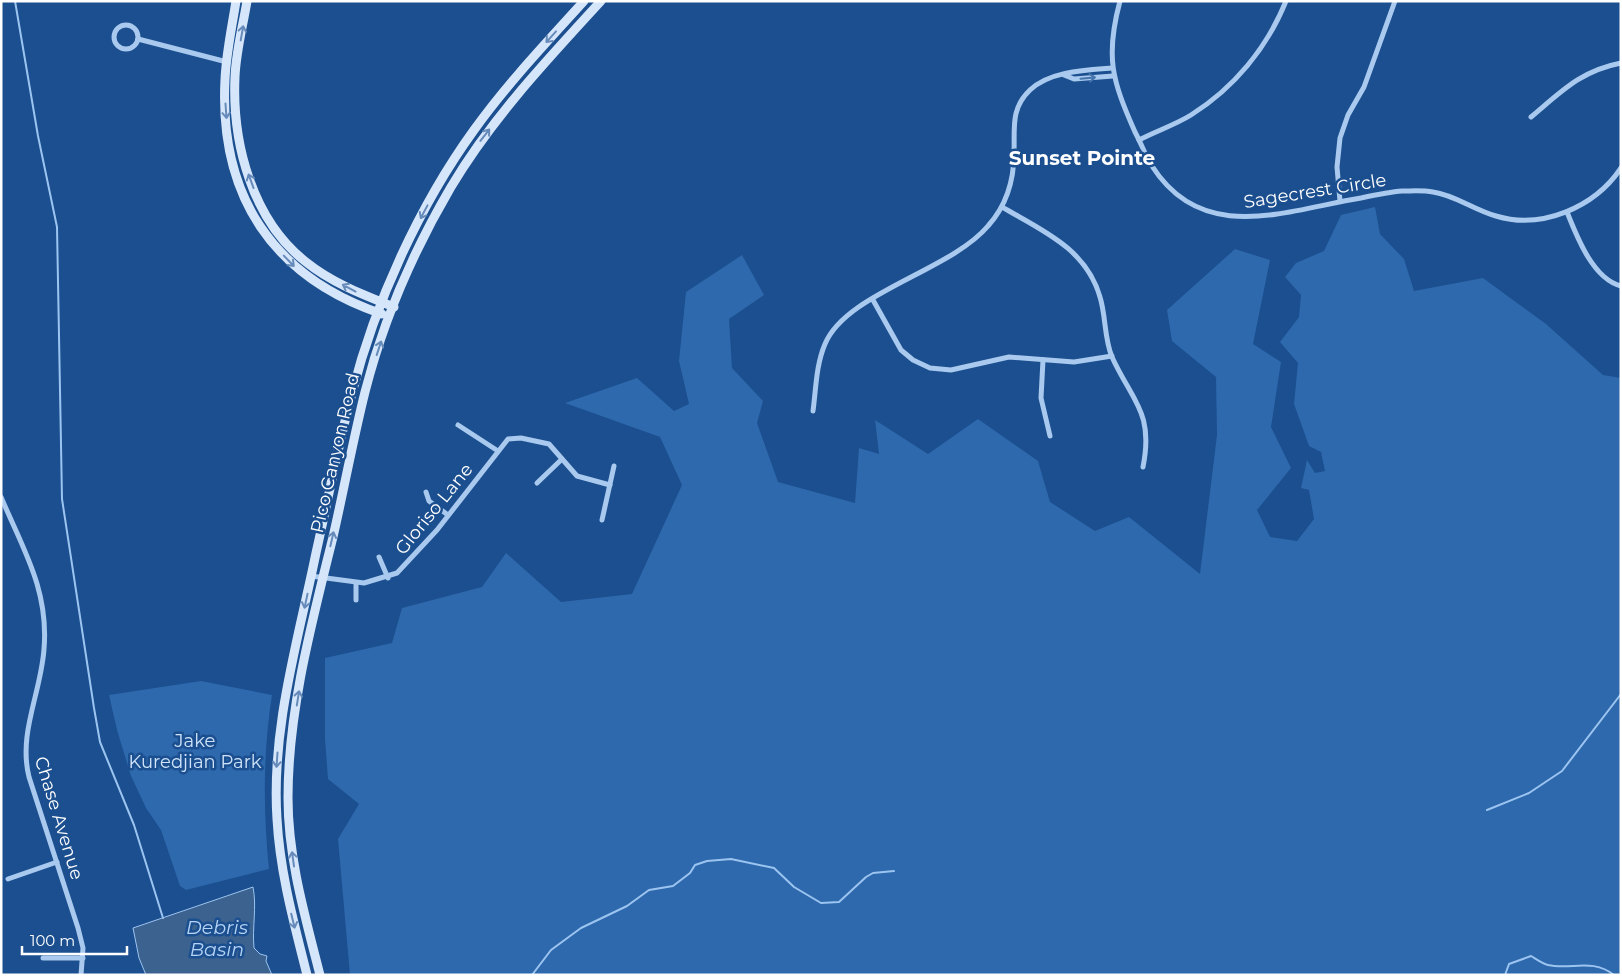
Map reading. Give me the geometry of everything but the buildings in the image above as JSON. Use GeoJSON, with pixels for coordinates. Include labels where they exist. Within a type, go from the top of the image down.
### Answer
{"type":"FeatureCollection","features":[{"type":"Feature","properties":{"kind":"main road"},"geometry":{"type":"LineString","coordinates":[[236,1],[226,62],[225,110],[229,143],[237,179],[253,216],[265,234],[289,262],[306,277],[336,296],[390,317]]}},
{"type":"Feature","properties":{"kind":"main road"},"geometry":{"type":"LineString","coordinates":[[248,1],[237,64],[235,95],[240,140],[250,179],[268,219],[289,248],[307,263],[357,293],[394,307]]}},
{"type":"Feature","properties":{"kind":"main road","name":"Pico Canyon Road"},"geometry":{"type":"LineString","coordinates":[[307,975],[282,869],[276,791],[280,729],[352,392],[382,302],[415,230],[442,179],[472,132],[508,86],[584,1]]}},
{"type":"Feature","properties":{"kind":"main road","name":"Pico Canyon Road"},"geometry":{"type":"LineString","coordinates":[[320,975],[295,872],[288,797],[290,745],[297,701],[323,578],[366,389],[390,317],[430,225],[476,147],[528,81],[600,1]]}},
{"type":"Feature","properties":{"kind":"street","name":"Sagecrest Circle"},"geometry":{"type":"LineString","coordinates":[[1120,1],[1112,41],[1112,68],[1122,103],[1152,166],[1173,190],[1190,204],[1210,212],[1245,218],[1266,216],[1400,191],[1433,192],[1496,217],[1517,220],[1567,212],[1611,183],[1621,168]]}},
{"type":"Feature","properties":{"kind":"street"},"geometry":{"type":"LineString","coordinates":[[1139,140],[1190,116],[1230,84],[1258,52],[1271,32],[1286,1]]}},
{"type":"Feature","properties":{"kind":"street"},"geometry":{"type":"LineString","coordinates":[[1340,201],[1336,167],[1340,138],[1348,115],[1364,87],[1395,1]]}},
{"type":"Feature","properties":{"kind":"street"},"geometry":{"type":"LineString","coordinates":[[128,25],[134,28],[138,39],[130,48],[122,48],[116,42],[115,34],[120,27],[128,25]]}},
{"type":"Feature","properties":{"kind":"street"},"geometry":{"type":"LineString","coordinates":[[138,39],[237,64]]}},
{"type":"Feature","properties":{"kind":"street"},"geometry":{"type":"LineString","coordinates":[[1531,118],[1577,78],[1606,66],[1621,63]]}},
{"type":"Feature","properties":{"kind":"street"},"geometry":{"type":"LineString","coordinates":[[813,411],[820,357],[828,337],[845,317],[972,242],[988,227],[1002,207],[1013,167],[1013,125],[1016,112],[1024,96],[1038,83],[1049,78],[1074,71],[1112,68]]}},
{"type":"Feature","properties":{"kind":"street"},"geometry":{"type":"LineString","coordinates":[[1064,75],[1074,79],[1113,76]]}},
{"type":"Feature","properties":{"kind":"street"},"geometry":{"type":"LineString","coordinates":[[1002,207],[1056,237],[1080,259],[1092,277],[1100,294],[1112,356],[1136,398],[1145,424],[1146,440],[1142,467]]}},
{"type":"Feature","properties":{"kind":"street"},"geometry":{"type":"LineString","coordinates":[[1567,212],[1575,233],[1594,265],[1612,284],[1621,286]]}},
{"type":"Feature","properties":{"kind":"street"},"geometry":{"type":"LineString","coordinates":[[872,300],[901,350],[913,360],[930,368],[951,370],[1009,357],[1087,362],[1112,356]]}},
{"type":"Feature","properties":{"kind":"street"},"geometry":{"type":"LineString","coordinates":[[1044,360],[1042,398],[1050,436]]}},
{"type":"Feature","properties":{"kind":"street"},"geometry":{"type":"LineString","coordinates":[[458,425],[498,451]]}},
{"type":"Feature","properties":{"kind":"street","name":"Gloriso Lane"},"geometry":{"type":"LineString","coordinates":[[312,576],[356,584],[388,578],[405,567],[448,516],[508,439],[521,438],[545,443],[556,451],[562,459]]}},
{"type":"Feature","properties":{"kind":"street"},"geometry":{"type":"LineString","coordinates":[[538,483],[562,459],[576,476],[610,485]]}},
{"type":"Feature","properties":{"kind":"street"},"geometry":{"type":"LineString","coordinates":[[602,520],[614,466]]}},
{"type":"Feature","properties":{"kind":"street"},"geometry":{"type":"LineString","coordinates":[[426,492],[429,501],[448,516]]}},
{"type":"Feature","properties":{"kind":"street","name":"Chase Avenue"},"geometry":{"type":"LineString","coordinates":[[1,497],[32,564],[43,606],[44,652],[27,730],[25,754],[30,777],[78,928],[83,958],[82,975]]}},
{"type":"Feature","properties":{"kind":"street"},"geometry":{"type":"LineString","coordinates":[[379,557],[388,578]]}},
{"type":"Feature","properties":{"kind":"street"},"geometry":{"type":"LineString","coordinates":[[356,584],[356,600]]}},
{"type":"Feature","properties":{"kind":"street"},"geometry":{"type":"LineString","coordinates":[[8,879],[57,862]]}},
{"type":"Feature","properties":{"kind":"street"},"geometry":{"type":"LineString","coordinates":[[43,958],[83,958]]}},
{"type":"Feature","properties":{"kind":"green space"},"geometry":{"type":"Polygon","coordinates":[[[1375,207],[1380,234],[1404,259],[1414,291],[1483,278],[1546,324],[1603,375],[1621,378],[1621,975],[350,975],[338,839],[359,804],[328,779],[325,739],[325,658],[392,643],[402,608],[482,587],[506,553],[561,602],[632,594],[682,485],[660,437],[565,403],[637,378],[674,411],[689,404],[679,361],[686,292],[742,255],[764,295],[729,319],[732,368],[763,401],[757,423],[778,482],[855,503],[859,448],[879,454],[875,420],[928,454],[978,419],[1038,461],[1050,502],[1095,531],[1129,517],[1200,574],[1217,435],[1216,377],[1172,341],[1167,310],[1235,249],[1270,260],[1253,344],[1281,362],[1271,427],[1291,468],[1257,510],[1270,537],[1297,541],[1314,519],[1309,490],[1301,488],[1307,460],[1315,473],[1325,471],[1321,452],[1309,446],[1294,404],[1298,363],[1280,342],[1299,317],[1301,295],[1285,277],[1296,263],[1324,251],[1341,215],[1375,207]]]}},
{"type":"Feature","properties":{"kind":"green space","name":"Jake Kuredjian Park"},"geometry":{"type":"Polygon","coordinates":[[[201,681],[272,695],[265,781],[269,869],[186,890],[180,886],[161,830],[146,808],[131,776],[109,695],[201,681]]]}},
{"type":"Feature","properties":{"kind":"water","name":"Debris Basin"},"geometry":{"type":"Polygon","coordinates":[[[253,887],[255,902],[254,948],[260,954],[267,956],[266,961],[272,975],[146,975],[139,958],[133,928],[253,887]]]}},
{"type":"Feature","properties":{"kind":"waterway"},"geometry":{"type":"LineString","coordinates":[[15,1],[38,136],[57,227],[62,499],[94,708],[100,742],[134,825],[163,918]]}},
{"type":"Feature","properties":{"kind":"waterway"},"geometry":{"type":"LineString","coordinates":[[1487,810],[1529,793],[1562,771],[1621,694]]}},
{"type":"Feature","properties":{"kind":"waterway"},"geometry":{"type":"LineString","coordinates":[[532,975],[551,950],[581,928],[627,906],[649,890],[673,886],[690,873],[695,865],[707,861],[731,859],[774,868],[794,887],[821,903],[839,902],[873,873],[894,871]]}},
{"type":"Feature","properties":{"kind":"waterway"},"geometry":{"type":"LineString","coordinates":[[1505,975],[1509,964],[1531,956],[1548,965],[1598,967],[1614,975]]}},
{"type":"Feature","properties":{"kind":"district","name":"Sunset Pointe"},"geometry":{"type":"Point","coordinates":[1082,158]}}]}
